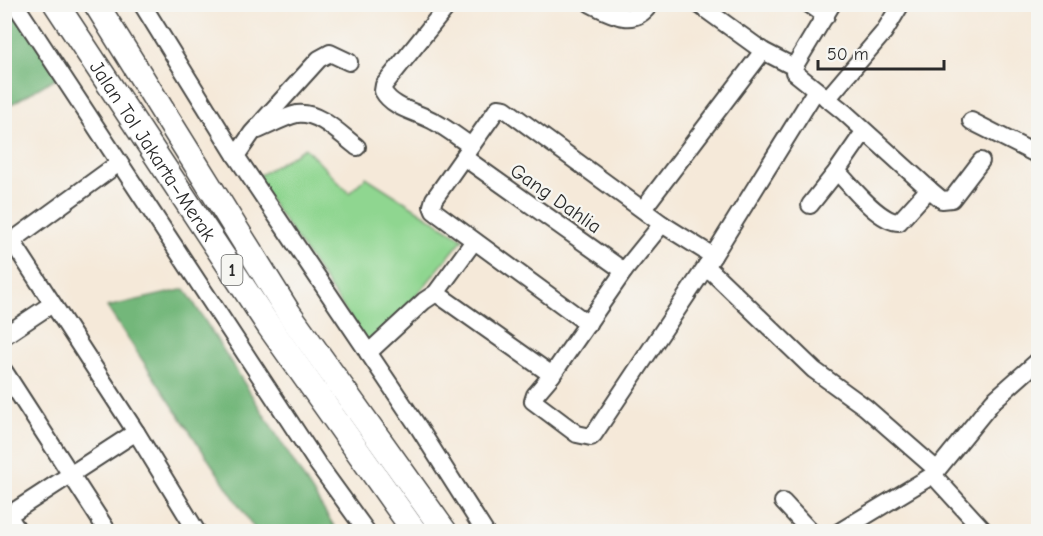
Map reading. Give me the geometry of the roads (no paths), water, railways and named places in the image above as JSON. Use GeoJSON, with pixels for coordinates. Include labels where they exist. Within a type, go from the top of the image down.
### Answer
{"type":"FeatureCollection","features":[{"type":"Feature","properties":{"kind":"highway","name":"Jalan Tol Jakarta–Merak"},"geometry":{"type":"LineString","coordinates":[[56,4],[269,326],[415,531]]}},
{"type":"Feature","properties":{"kind":"highway","name":"Jalan Tol Jakarta–Merak"},"geometry":{"type":"LineString","coordinates":[[96,4],[288,312],[445,531]]}},
{"type":"Feature","properties":{"kind":"street"},"geometry":{"type":"LineString","coordinates":[[15,4],[317,463],[367,531]]}},
{"type":"Feature","properties":{"kind":"street"},"geometry":{"type":"LineString","coordinates":[[142,4],[236,156],[419,428],[485,531]]}},
{"type":"Feature","properties":{"kind":"street"},"geometry":{"type":"LineString","coordinates":[[591,4],[629,19],[638,16],[650,4]]}},
{"type":"Feature","properties":{"kind":"street"},"geometry":{"type":"LineString","coordinates":[[698,4],[763,51],[794,67]]}},
{"type":"Feature","properties":{"kind":"street"},"geometry":{"type":"LineString","coordinates":[[809,4],[829,10],[794,67],[794,72],[942,200],[952,199],[981,161]]}},
{"type":"Feature","properties":{"kind":"street"},"geometry":{"type":"LineString","coordinates":[[662,224],[624,271],[552,375],[535,395],[533,401],[577,434],[591,437],[821,94],[884,32],[901,4]]}},
{"type":"Feature","properties":{"kind":"street","name":"Gang Dahlia"},"geometry":{"type":"LineString","coordinates":[[445,9],[384,85],[383,91],[386,96],[401,107],[435,122],[468,152],[624,271]]}},
{"type":"Feature","properties":{"kind":"street"},"geometry":{"type":"LineString","coordinates":[[644,208],[763,51]]}},
{"type":"Feature","properties":{"kind":"street"},"geometry":{"type":"LineString","coordinates":[[236,156],[252,133],[325,55],[336,54],[349,62]]}},
{"type":"Feature","properties":{"kind":"street"},"geometry":{"type":"LineString","coordinates":[[588,324],[434,211],[432,206],[434,199],[494,111],[501,108],[644,208],[710,261],[814,370],[866,407],[935,472],[985,531]]}},
{"type":"Feature","properties":{"kind":"street"},"geometry":{"type":"LineString","coordinates":[[252,133],[295,115],[308,114],[320,119],[357,147]]}},
{"type":"Feature","properties":{"kind":"street"},"geometry":{"type":"LineString","coordinates":[[970,121],[1038,155]]}},
{"type":"Feature","properties":{"kind":"street"},"geometry":{"type":"LineString","coordinates":[[810,205],[864,132]]}},
{"type":"Feature","properties":{"kind":"street"},"geometry":{"type":"LineString","coordinates":[[119,163],[8,243],[52,304],[136,432],[197,531]]}},
{"type":"Feature","properties":{"kind":"street"},"geometry":{"type":"LineString","coordinates":[[837,171],[861,197],[894,222],[899,222],[929,189]]}},
{"type":"Feature","properties":{"kind":"street"},"geometry":{"type":"LineString","coordinates":[[368,353],[436,293],[474,242]]}},
{"type":"Feature","properties":{"kind":"street"},"geometry":{"type":"LineString","coordinates":[[436,293],[552,375]]}},
{"type":"Feature","properties":{"kind":"street"},"geometry":{"type":"LineString","coordinates":[[4,336],[52,304]]}},
{"type":"Feature","properties":{"kind":"street"},"geometry":{"type":"LineString","coordinates":[[839,531],[935,472],[993,401],[1038,361]]}},
{"type":"Feature","properties":{"kind":"street"},"geometry":{"type":"LineString","coordinates":[[4,370],[108,531]]}},
{"type":"Feature","properties":{"kind":"street"},"geometry":{"type":"LineString","coordinates":[[19,531],[6,514],[136,432]]}},
{"type":"Feature","properties":{"kind":"street"},"geometry":{"type":"LineString","coordinates":[[783,502],[811,531]]}}]}
